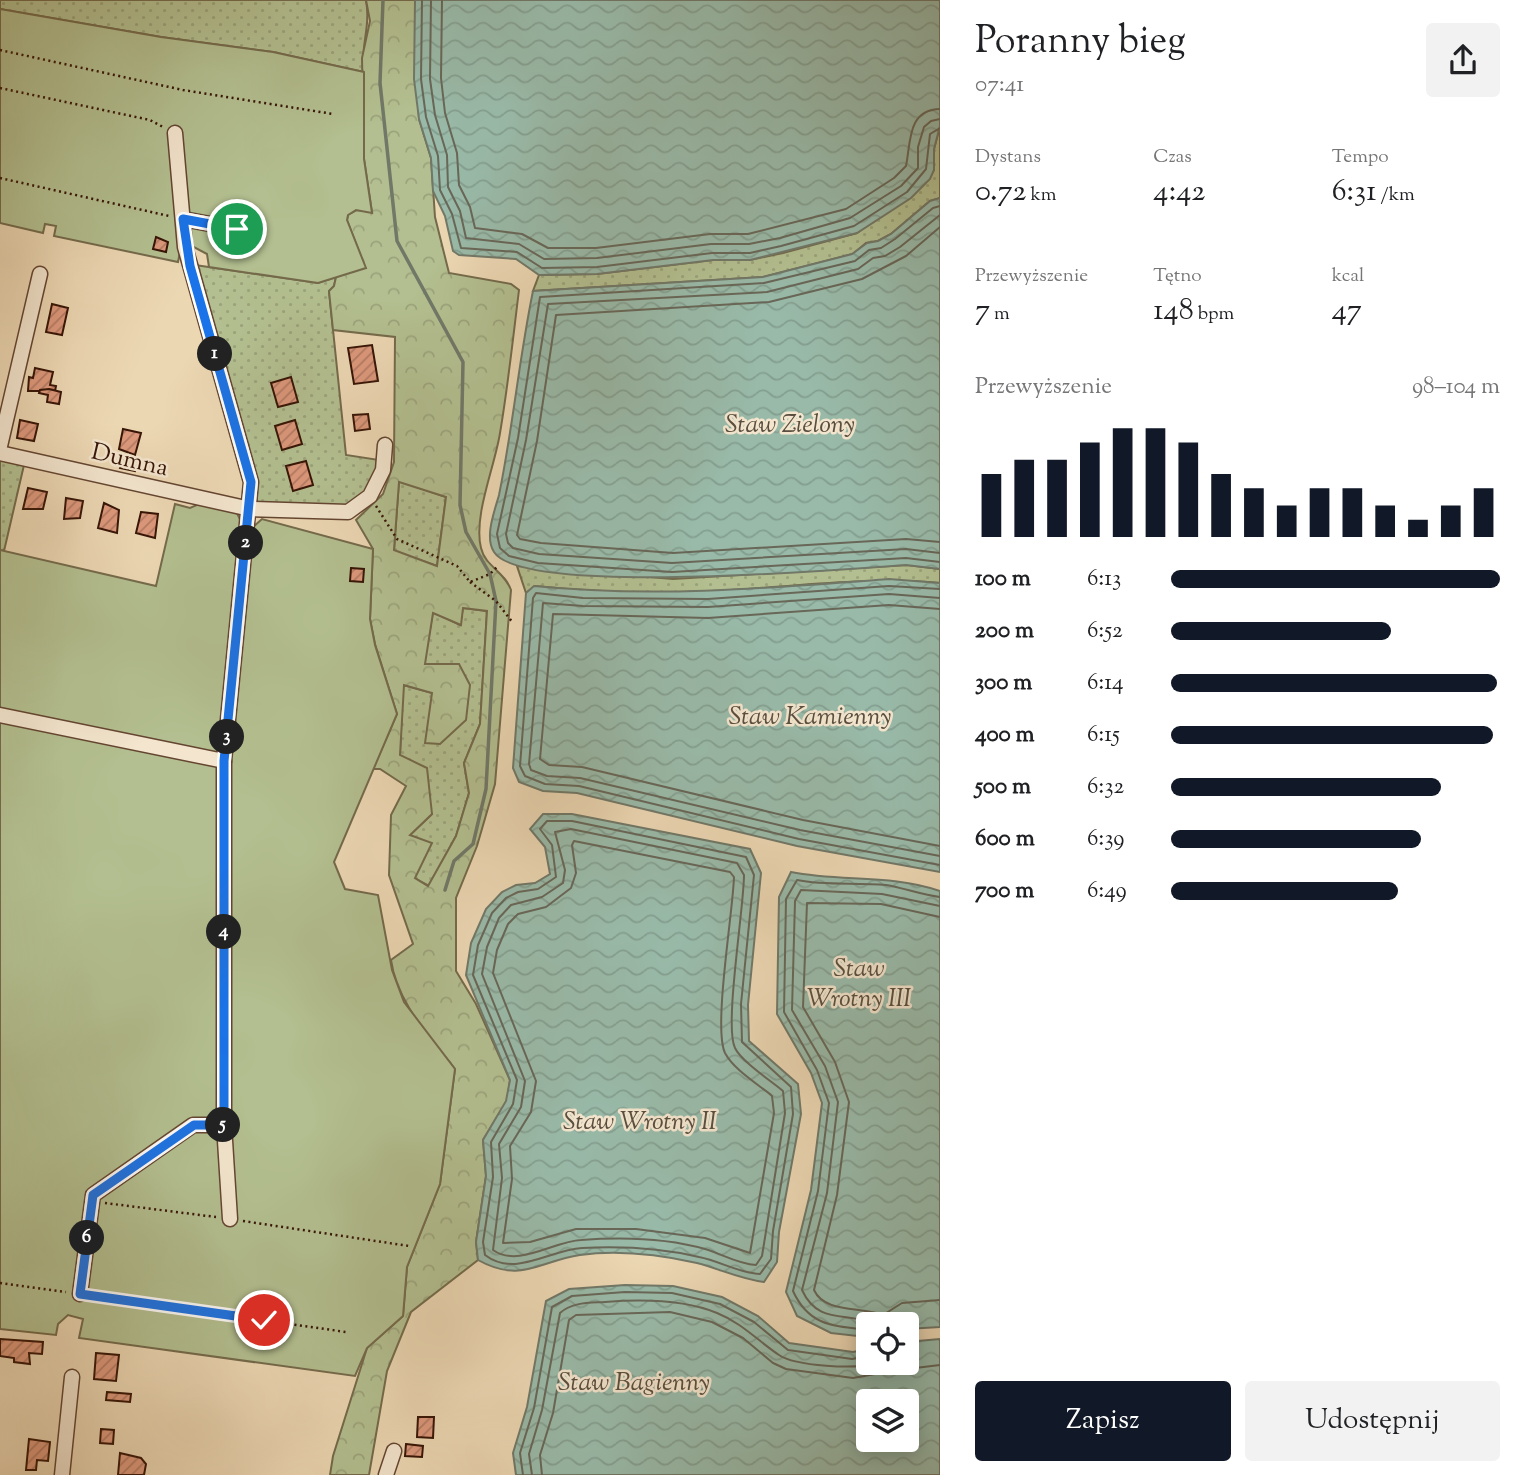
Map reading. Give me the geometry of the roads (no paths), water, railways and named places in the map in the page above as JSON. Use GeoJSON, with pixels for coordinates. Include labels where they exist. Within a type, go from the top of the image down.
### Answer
{"type":"FeatureCollection","features":[{"type":"Feature","properties":{"kind":"street"},"geometry":{"type":"LineString","coordinates":[[176,134],[190,266],[251,482],[224,761],[224,1125],[230,1219]]}},
{"type":"Feature","properties":{"kind":"street"},"geometry":{"type":"LineString","coordinates":[[183,219],[237,229]]}},
{"type":"Feature","properties":{"kind":"street"},"geometry":{"type":"LineString","coordinates":[[0,446],[40,274]]}},
{"type":"Feature","properties":{"kind":"street","name":"Dumna"},"geometry":{"type":"LineString","coordinates":[[0,453],[250,509],[348,512],[370,495],[383,470],[385,445]]}},
{"type":"Feature","properties":{"kind":"street"},"geometry":{"type":"LineString","coordinates":[[0,715],[224,761]]}},
{"type":"Feature","properties":{"kind":"street"},"geometry":{"type":"LineString","coordinates":[[80,1294],[93,1195],[194,1125],[224,1125]]}},
{"type":"Feature","properties":{"kind":"street"},"geometry":{"type":"LineString","coordinates":[[62,1475],[72,1377]]}},
{"type":"Feature","properties":{"kind":"street"},"geometry":{"type":"LineString","coordinates":[[386,1475],[394,1451]]}},
{"type":"Feature","properties":{"kind":"water"},"geometry":{"type":"Polygon","coordinates":[[[415,0],[940,0],[940,126],[934,149],[934,170],[930,179],[911,198],[857,233],[750,260],[713,260],[597,274],[539,275],[516,259],[459,255],[453,251],[445,216],[433,191],[431,158],[419,119],[414,79],[415,0]]]}},
{"type":"Feature","properties":{"kind":"water","name":"Staw Zielony"},"geometry":{"type":"Polygon","coordinates":[[[940,198],[940,569],[906,565],[757,575],[621,577],[562,574],[518,566],[494,552],[490,539],[491,524],[504,470],[533,291],[763,277],[852,254],[867,243],[891,234],[930,201],[940,198]]]}},
{"type":"Feature","properties":{"kind":"water","name":"Staw Kamienny"},"geometry":{"type":"Polygon","coordinates":[[[889,579],[940,583],[940,872],[797,846],[577,793],[543,791],[519,782],[513,768],[526,593],[534,586],[579,590],[668,591],[889,579]]]}},
{"type":"Feature","properties":{"kind":"water","name":"Staw Wrotny II"},"geometry":{"type":"Polygon","coordinates":[[[543,814],[572,814],[750,849],[761,873],[748,1005],[749,1041],[798,1084],[801,1114],[779,1232],[777,1262],[764,1282],[697,1263],[639,1254],[580,1255],[518,1271],[493,1267],[478,1260],[476,1242],[486,1176],[483,1140],[506,1101],[510,1080],[466,975],[471,943],[486,909],[502,892],[516,885],[535,883],[550,874],[545,847],[530,829],[543,814]]]}},
{"type":"Feature","properties":{"kind":"water","name":"Staw Wrotny III"},"geometry":{"type":"Polygon","coordinates":[[[791,872],[903,882],[940,891],[940,1327],[919,1328],[919,1312],[856,1312],[856,1336],[831,1333],[797,1316],[786,1292],[811,1190],[822,1103],[811,1073],[777,1014],[779,897],[791,872]]]}},
{"type":"Feature","properties":{"kind":"water","name":"Staw Bagienny"},"geometry":{"type":"Polygon","coordinates":[[[625,1285],[673,1286],[722,1297],[758,1316],[789,1343],[856,1351],[856,1375],[919,1375],[919,1341],[940,1339],[940,1475],[516,1475],[513,1453],[527,1407],[546,1301],[569,1289],[625,1285]]]}},
{"type":"Feature","properties":{"kind":"waterway"},"geometry":{"type":"LineString","coordinates":[[383,0],[380,83],[397,241],[463,362],[460,505],[466,532],[490,574],[496,601],[486,789],[473,844],[454,861],[445,890]]}}]}
